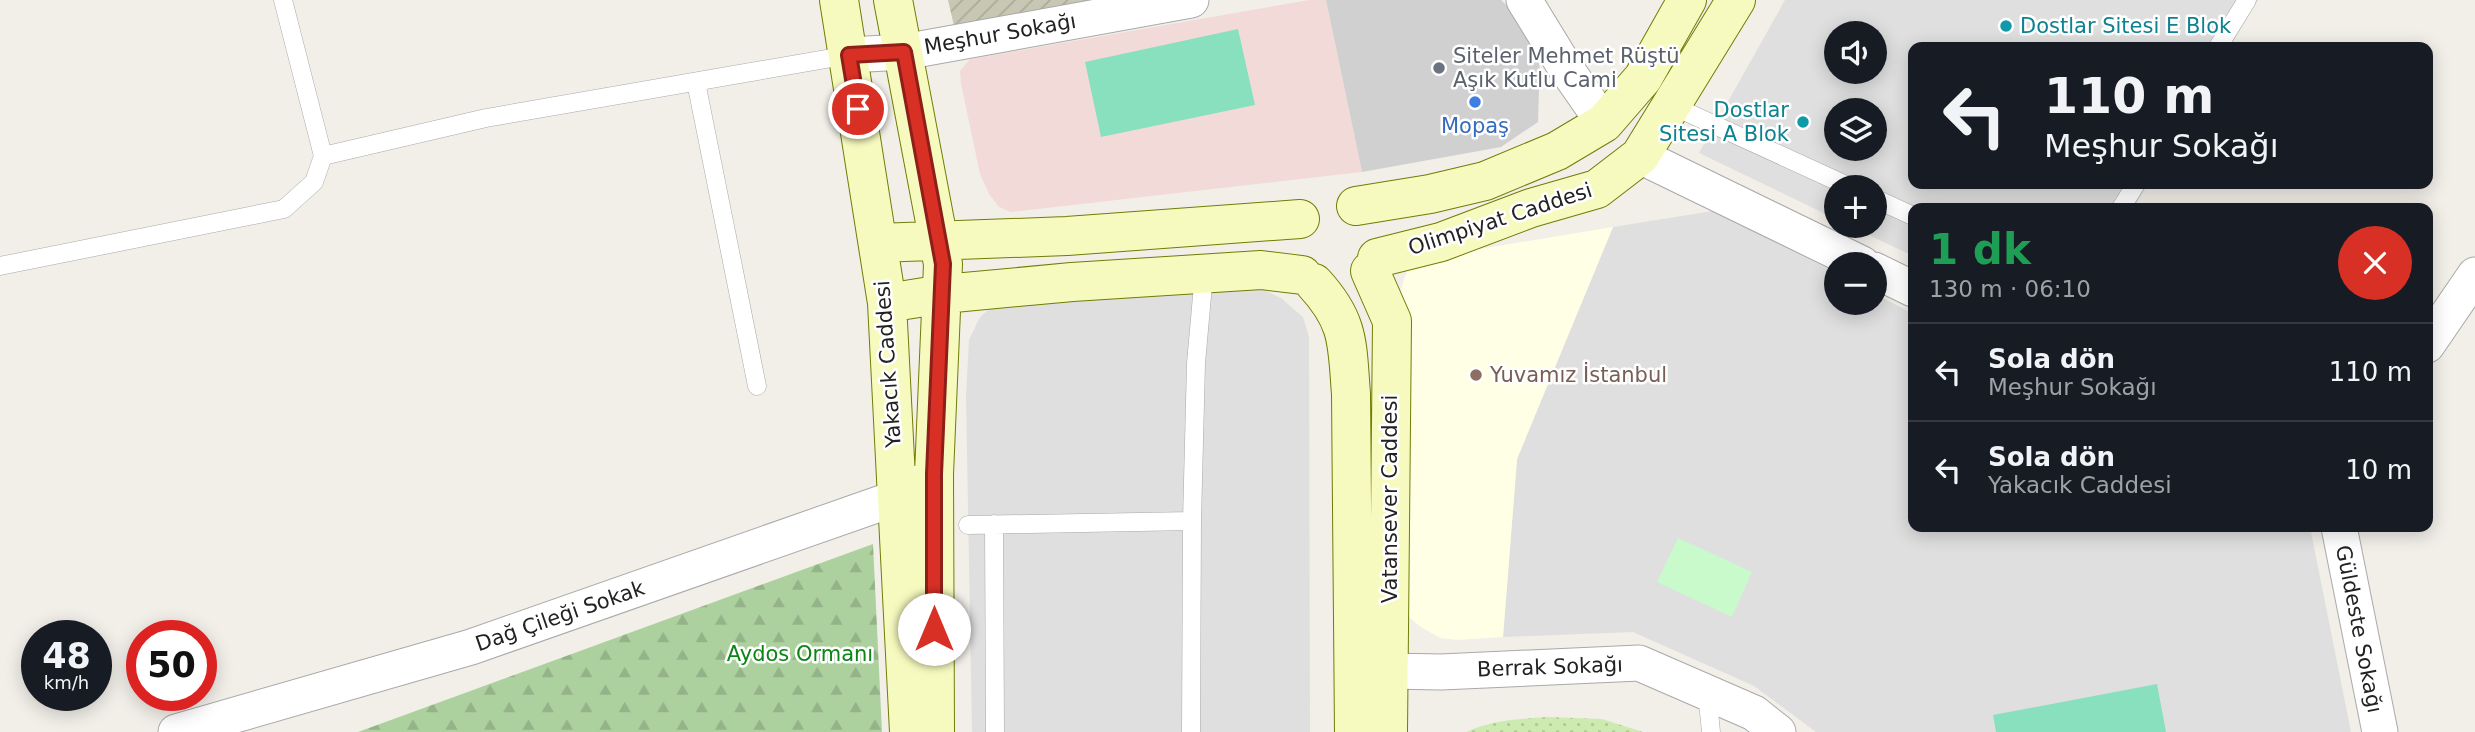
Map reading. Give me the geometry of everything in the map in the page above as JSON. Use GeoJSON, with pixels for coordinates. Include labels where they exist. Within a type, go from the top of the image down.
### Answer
{"type":"FeatureCollection","features":[{"type":"Feature","properties":{"kind":"main road","name":"Yakacık Caddesi"},"geometry":{"type":"LineString","coordinates":[[839,0],[887,303],[909,732]]}},
{"type":"Feature","properties":{"kind":"main road","name":"Yakacık Caddesi"},"geometry":{"type":"LineString","coordinates":[[893,0],[943,264],[934,474],[935,732]]}},
{"type":"Feature","properties":{"kind":"main road","name":"Olimpiyat Caddesi"},"geometry":{"type":"LineString","coordinates":[[1356,206],[1430,194],[1485,181],[1558,151],[1604,123],[1643,78],[1687,0]]}},
{"type":"Feature","properties":{"kind":"main road","name":"Olimpiyat Caddesi"},"geometry":{"type":"LineString","coordinates":[[1374,265],[1531,208],[1597,189],[1640,156],[1736,0]]}},
{"type":"Feature","properties":{"kind":"main road"},"geometry":{"type":"LineString","coordinates":[[1604,123],[1640,156]]}},
{"type":"Feature","properties":{"kind":"main road"},"geometry":{"type":"LineString","coordinates":[[887,303],[943,294],[1261,270],[1308,279],[1326,288],[1351,286],[1374,265],[1379,243],[1376,228],[1356,206],[1331,201],[1309,209],[1300,219],[1293,232],[1291,247],[1294,261],[1308,279]]}},
{"type":"Feature","properties":{"kind":"main road"},"geometry":{"type":"LineString","coordinates":[[878,243],[1068,236],[1300,219]]}},
{"type":"Feature","properties":{"kind":"main road","name":"Vatansever Caddesi"},"geometry":{"type":"LineString","coordinates":[[1354,732],[1372,671],[1392,321],[1374,265]]}},
{"type":"Feature","properties":{"kind":"main road","name":"Vatansever Caddesi"},"geometry":{"type":"LineString","coordinates":[[1308,279],[1328,298],[1342,320],[1347,344],[1372,671],[1388,732]]}},
{"type":"Feature","properties":{"kind":"street","name":"Meşhur Sokağı"},"geometry":{"type":"LineString","coordinates":[[849,55],[904,52],[1191,0]]}},
{"type":"Feature","properties":{"kind":"street"},"geometry":{"type":"LineString","coordinates":[[1524,0],[1565,67],[1604,123]]}},
{"type":"Feature","properties":{"kind":"street"},"geometry":{"type":"LineString","coordinates":[[1640,156],[1837,252]]}},
{"type":"Feature","properties":{"kind":"street"},"geometry":{"type":"LineString","coordinates":[[2433,336],[2475,275]]}},
{"type":"Feature","properties":{"kind":"street"},"geometry":{"type":"LineString","coordinates":[[1887,276],[1908,287]]}},
{"type":"Feature","properties":{"kind":"street","name":"Dağ Çileği Sokak"},"geometry":{"type":"LineString","coordinates":[[176,732],[471,647],[896,498],[934,474]]}},
{"type":"Feature","properties":{"kind":"street","name":"Güldeste Sokağı"},"geometry":{"type":"LineString","coordinates":[[2340,532],[2380,732]]}},
{"type":"Feature","properties":{"kind":"street","name":"Berrak Sokağı"},"geometry":{"type":"LineString","coordinates":[[1372,671],[1441,672],[1639,663],[1754,713],[1778,732]]}},
{"type":"Feature","properties":{"kind":"lane"},"geometry":{"type":"LineString","coordinates":[[0,267],[284,209],[314,183],[323,156],[283,0]]}},
{"type":"Feature","properties":{"kind":"lane"},"geometry":{"type":"LineString","coordinates":[[2221,42],[2247,0]]}},
{"type":"Feature","properties":{"kind":"lane"},"geometry":{"type":"LineString","coordinates":[[323,156],[486,118],[849,55]]}},
{"type":"Feature","properties":{"kind":"lane"},"geometry":{"type":"LineString","coordinates":[[696,82],[757,386]]}},
{"type":"Feature","properties":{"kind":"lane"},"geometry":{"type":"LineString","coordinates":[[1671,105],[1824,175]]}},
{"type":"Feature","properties":{"kind":"lane"},"geometry":{"type":"LineString","coordinates":[[1887,204],[1908,214]]}},
{"type":"Feature","properties":{"kind":"lane"},"geometry":{"type":"LineString","coordinates":[[1191,732],[1196,363],[1204,274]]}},
{"type":"Feature","properties":{"kind":"lane"},"geometry":{"type":"LineString","coordinates":[[968,525],[1192,521]]}},
{"type":"Feature","properties":{"kind":"lane"},"geometry":{"type":"LineString","coordinates":[[994,524],[995,732]]}},
{"type":"Feature","properties":{"kind":"lane"},"geometry":{"type":"LineString","coordinates":[[1707,692],[1712,732]]}},
{"type":"Feature","properties":{"kind":"shaded area"},"geometry":{"type":"Polygon","coordinates":[[[948,0],[1090,0],[954,26],[948,0]]]}},
{"type":"Feature","properties":{"kind":"shaded area"},"geometry":{"type":"Polygon","coordinates":[[[1309,0],[1326,0],[1362,172],[1011,212],[999,207],[989,194],[980,174],[961,84],[960,71],[970,59],[1309,0]]]}},
{"type":"Feature","properties":{"kind":"shaded area"},"geometry":{"type":"Polygon","coordinates":[[[1326,0],[1501,0],[1525,23],[1540,55],[1538,122],[1501,147],[1362,172],[1326,0]]]}},
{"type":"Feature","properties":{"kind":"shaded area"},"geometry":{"type":"Polygon","coordinates":[[[1785,0],[2258,0],[2233,42],[1908,42],[1908,189],[2145,189],[2137,203],[1908,203],[1908,254],[1875,238],[1887,238],[1887,175],[1824,175],[1824,213],[1699,153],[1785,0]]]}},
{"type":"Feature","properties":{"kind":"shaded area"},"geometry":{"type":"Polygon","coordinates":[[[1719,210],[1824,267],[1824,315],[1887,315],[1887,300],[1908,311],[1908,532],[2311,532],[2351,732],[1816,732],[1754,686],[1633,632],[1503,637],[1517,459],[1613,227],[1719,210]]]}},
{"type":"Feature","properties":{"kind":"shaded area","name":"Yuvamız İstanbul"},"geometry":{"type":"Polygon","coordinates":[[[1613,227],[1517,459],[1503,637],[1457,640],[1440,638],[1410,618],[1402,601],[1401,290],[1408,269],[1437,256],[1613,227]]]}},
{"type":"Feature","properties":{"kind":"shaded area"},"geometry":{"type":"Polygon","coordinates":[[[1260,288],[1281,298],[1303,317],[1309,337],[1310,732],[972,732],[966,396],[969,340],[980,317],[998,302],[1260,288]]]}},
{"type":"Feature","properties":{"kind":"green space"},"geometry":{"type":"Polygon","coordinates":[[[1238,29],[1255,105],[1101,137],[1085,62],[1238,29]]]}},
{"type":"Feature","properties":{"kind":"green space"},"geometry":{"type":"Polygon","coordinates":[[[1678,538],[1752,572],[1732,617],[1657,582],[1678,538]]]}},
{"type":"Feature","properties":{"kind":"green space","name":"Aydos Ormanı"},"geometry":{"type":"Polygon","coordinates":[[[873,544],[882,732],[358,732],[873,544]]]}},
{"type":"Feature","properties":{"kind":"green space"},"geometry":{"type":"Polygon","coordinates":[[[2157,684],[2166,732],[1996,732],[1993,715],[2157,684]]]}},
{"type":"Feature","properties":{"kind":"green space"},"geometry":{"type":"Polygon","coordinates":[[[1516,719],[1602,719],[1643,732],[1466,732],[1516,719]]]}},
{"type":"Feature","properties":{"kind":"place","name":"Dostlar Sitesi E Blok"},"geometry":{"type":"Point","coordinates":[2006,26]}},
{"type":"Feature","properties":{"kind":"place","name":"Siteler Mehmet Rüştü Aşık Kutlu Cami"},"geometry":{"type":"Point","coordinates":[1439,68]}},
{"type":"Feature","properties":{"kind":"place","name":"Mopaş"},"geometry":{"type":"Point","coordinates":[1475,102]}},
{"type":"Feature","properties":{"kind":"place","name":"Dostlar Sitesi A Blok"},"geometry":{"type":"Point","coordinates":[1803,122]}},
{"type":"Feature","properties":{"kind":"place","name":"Yuvamız İstanbul"},"geometry":{"type":"Point","coordinates":[1476,375]}},
{"type":"Feature","properties":{"kind":"route"},"geometry":{"type":"LineString","coordinates":[[858,109],[849,55],[904,52],[943,264],[934,474],[934,629]]}}]}
